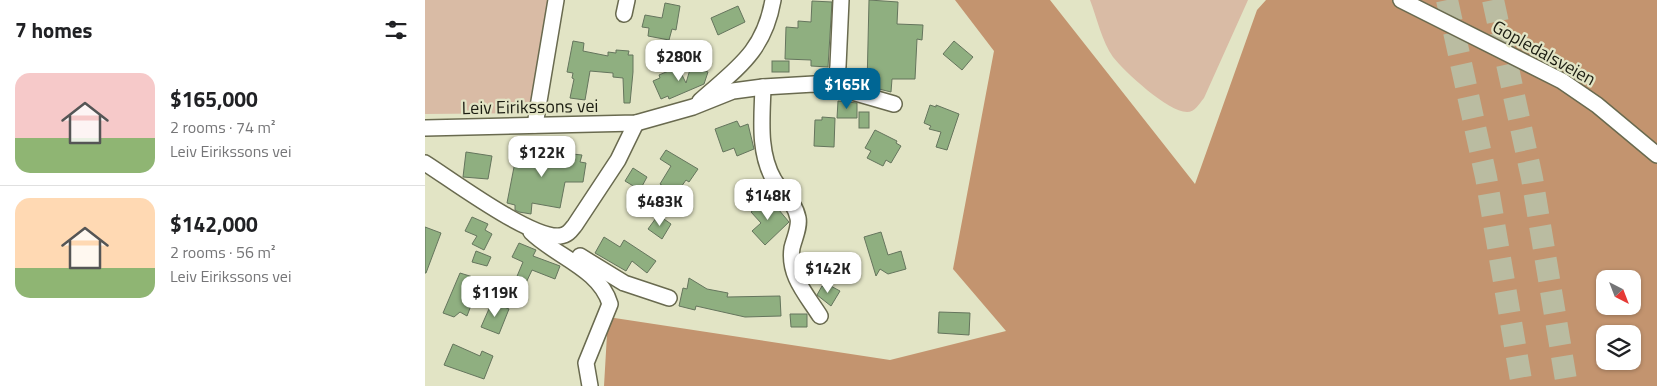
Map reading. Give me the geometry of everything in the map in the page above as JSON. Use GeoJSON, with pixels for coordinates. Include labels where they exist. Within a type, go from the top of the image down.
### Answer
{"type":"FeatureCollection","features":[{"type":"Feature","properties":{"kind":"street"},"geometry":{"type":"LineString","coordinates":[[535,125],[556,0]]}},
{"type":"Feature","properties":{"kind":"street","name":"Leiv Eirikssons vei"},"geometry":{"type":"LineString","coordinates":[[693,107],[756,49],[767,28],[773,0]]}},
{"type":"Feature","properties":{"kind":"street"},"geometry":{"type":"LineString","coordinates":[[835,87],[838,66],[841,0]]}},
{"type":"Feature","properties":{"kind":"street","name":"Gopledalsveien"},"geometry":{"type":"LineString","coordinates":[[1401,0],[1562,80],[1597,105],[1657,156]]}},
{"type":"Feature","properties":{"kind":"street","name":"Leiv Eirikssons vei"},"geometry":{"type":"LineString","coordinates":[[425,128],[636,123],[693,107],[733,91],[814,84],[835,87],[894,104]]}},
{"type":"Feature","properties":{"kind":"street"},"geometry":{"type":"LineString","coordinates":[[763,87],[761,130],[764,161],[775,182],[790,200],[799,220],[791,264],[798,282],[820,316]]}},
{"type":"Feature","properties":{"kind":"street"},"geometry":{"type":"LineString","coordinates":[[527,227],[559,236],[568,233],[618,160],[636,123]]}},
{"type":"Feature","properties":{"kind":"street"},"geometry":{"type":"LineString","coordinates":[[425,164],[527,227],[540,240],[587,273],[607,294],[610,304],[586,363],[590,386]]}},
{"type":"Feature","properties":{"kind":"street"},"geometry":{"type":"LineString","coordinates":[[559,236],[568,248],[617,280],[669,298]]}},
{"type":"Feature","properties":{"kind":"shaded area"},"geometry":{"type":"Polygon","coordinates":[[[425,0],[550,0],[530,113],[425,114],[425,0]]]}},
{"type":"Feature","properties":{"kind":"shaded area"},"geometry":{"type":"Polygon","coordinates":[[[955,0],[1050,0],[1195,184],[1257,10],[1266,0],[1657,0],[1657,386],[604,386],[608,317],[890,360],[1006,331],[953,269],[994,51],[955,0]]]}},
{"type":"Feature","properties":{"kind":"shaded area"},"geometry":{"type":"Polygon","coordinates":[[[1090,0],[1248,0],[1204,98],[1195,109],[1187,112],[1169,106],[1158,99],[1113,57],[1103,37],[1090,0]]]}},
{"type":"Feature","properties":{"kind":"building"},"geometry":{"type":"Polygon","coordinates":[[[869,0],[898,2],[897,24],[923,25],[922,40],[917,39],[915,79],[892,79],[891,92],[867,86],[869,0]]]}},
{"type":"Feature","properties":{"kind":"building"},"geometry":{"type":"Polygon","coordinates":[[[812,1],[832,2],[828,67],[811,66],[811,60],[785,59],[786,27],[798,28],[798,21],[811,22],[812,1]]]}},
{"type":"Feature","properties":{"kind":"building"},"geometry":{"type":"Polygon","coordinates":[[[665,3],[680,6],[676,30],[672,29],[669,40],[648,36],[649,28],[642,27],[645,15],[662,18],[665,3]]]}},
{"type":"Feature","properties":{"kind":"building"},"geometry":{"type":"Polygon","coordinates":[[[738,6],[745,22],[718,35],[711,18],[738,6]]]}},
{"type":"Feature","properties":{"kind":"building"},"geometry":{"type":"Polygon","coordinates":[[[573,41],[584,43],[583,51],[608,56],[608,52],[616,53],[616,50],[629,51],[628,55],[633,55],[630,103],[624,103],[623,78],[613,77],[613,73],[590,71],[585,100],[570,98],[574,79],[572,78],[573,73],[567,72],[573,41]]]}},
{"type":"Feature","properties":{"kind":"building"},"geometry":{"type":"Polygon","coordinates":[[[954,41],[973,57],[962,70],[943,54],[954,41]]]}},
{"type":"Feature","properties":{"kind":"building"},"geometry":{"type":"Polygon","coordinates":[[[772,61],[789,61],[789,72],[772,72],[772,61]]]}},
{"type":"Feature","properties":{"kind":"building"},"geometry":{"type":"Polygon","coordinates":[[[691,66],[708,72],[704,84],[669,99],[668,96],[661,99],[653,81],[660,78],[659,75],[678,67],[686,83],[691,66]]]}},
{"type":"Feature","properties":{"kind":"building"},"geometry":{"type":"Polygon","coordinates":[[[838,101],[857,103],[857,118],[837,118],[838,101]]]}},
{"type":"Feature","properties":{"kind":"building"},"geometry":{"type":"Polygon","coordinates":[[[930,105],[936,107],[936,105],[959,114],[947,150],[936,147],[941,132],[929,129],[931,126],[924,123],[930,105]]]}},
{"type":"Feature","properties":{"kind":"building"},"geometry":{"type":"Polygon","coordinates":[[[859,112],[869,112],[869,128],[859,128],[859,112]]]}},
{"type":"Feature","properties":{"kind":"building"},"geometry":{"type":"Polygon","coordinates":[[[822,117],[835,118],[834,147],[814,146],[815,120],[822,120],[822,117]]]}},
{"type":"Feature","properties":{"kind":"building"},"geometry":{"type":"Polygon","coordinates":[[[737,121],[740,127],[748,124],[754,149],[737,156],[734,148],[723,152],[715,129],[737,121]]]}},
{"type":"Feature","properties":{"kind":"building"},"geometry":{"type":"Polygon","coordinates":[[[875,130],[897,141],[896,143],[901,146],[891,163],[886,160],[883,166],[867,158],[871,151],[865,148],[875,130]]]}},
{"type":"Feature","properties":{"kind":"building"},"geometry":{"type":"Polygon","coordinates":[[[514,148],[582,155],[580,162],[586,163],[583,182],[565,182],[560,208],[532,203],[531,214],[519,212],[515,210],[515,205],[507,203],[515,162],[512,161],[514,148]]]}},
{"type":"Feature","properties":{"kind":"building"},"geometry":{"type":"Polygon","coordinates":[[[666,150],[698,169],[689,182],[686,180],[676,194],[660,184],[671,166],[660,159],[666,150]]]}},
{"type":"Feature","properties":{"kind":"building"},"geometry":{"type":"Polygon","coordinates":[[[466,152],[492,156],[488,179],[463,177],[466,152]]]}},
{"type":"Feature","properties":{"kind":"building"},"geometry":{"type":"Polygon","coordinates":[[[633,168],[647,177],[640,190],[625,181],[633,168]]]}},
{"type":"Feature","properties":{"kind":"building"},"geometry":{"type":"Polygon","coordinates":[[[768,197],[789,222],[765,245],[752,231],[761,223],[751,212],[768,197]]]}},
{"type":"Feature","properties":{"kind":"building"},"geometry":{"type":"Polygon","coordinates":[[[472,217],[488,224],[485,230],[492,234],[484,250],[472,244],[477,236],[465,231],[472,217]]]}},
{"type":"Feature","properties":{"kind":"building"},"geometry":{"type":"Polygon","coordinates":[[[661,217],[671,224],[662,239],[648,229],[656,218],[659,220],[661,217]]]}},
{"type":"Feature","properties":{"kind":"building"},"geometry":{"type":"Polygon","coordinates":[[[425,227],[441,233],[426,273],[425,273],[425,227]]]}},
{"type":"Feature","properties":{"kind":"building"},"geometry":{"type":"Polygon","coordinates":[[[881,232],[888,255],[901,251],[906,269],[888,274],[880,269],[876,276],[864,237],[881,232]]]}},
{"type":"Feature","properties":{"kind":"building"},"geometry":{"type":"Polygon","coordinates":[[[604,237],[620,247],[624,240],[656,261],[647,273],[632,261],[626,271],[595,253],[604,237]]]}},
{"type":"Feature","properties":{"kind":"building"},"geometry":{"type":"Polygon","coordinates":[[[519,243],[536,250],[533,256],[560,266],[555,279],[532,270],[525,285],[515,281],[523,262],[512,257],[519,243]]]}},
{"type":"Feature","properties":{"kind":"building"},"geometry":{"type":"Polygon","coordinates":[[[476,251],[491,257],[487,266],[472,262],[476,251]]]}},
{"type":"Feature","properties":{"kind":"building"},"geometry":{"type":"Polygon","coordinates":[[[460,273],[473,277],[469,291],[475,295],[467,316],[460,312],[454,317],[443,313],[460,273]]]}},
{"type":"Feature","properties":{"kind":"building"},"geometry":{"type":"Polygon","coordinates":[[[689,278],[707,289],[728,293],[727,297],[780,296],[781,316],[745,317],[696,306],[695,310],[679,306],[683,288],[687,289],[689,278]]]}},
{"type":"Feature","properties":{"kind":"building"},"geometry":{"type":"Polygon","coordinates":[[[827,284],[840,291],[831,306],[817,295],[822,286],[825,288],[827,284]]]}},
{"type":"Feature","properties":{"kind":"building"},"geometry":{"type":"Polygon","coordinates":[[[492,302],[509,309],[499,334],[481,327],[492,302]]]}},
{"type":"Feature","properties":{"kind":"building"},"geometry":{"type":"Polygon","coordinates":[[[939,312],[970,313],[969,335],[938,333],[939,312]]]}},
{"type":"Feature","properties":{"kind":"building"},"geometry":{"type":"Polygon","coordinates":[[[790,314],[807,314],[807,327],[791,327],[790,314]]]}},
{"type":"Feature","properties":{"kind":"building"},"geometry":{"type":"Polygon","coordinates":[[[453,344],[480,356],[482,351],[493,356],[484,379],[444,365],[453,344]]]}},
{"type":"Feature","properties":{"kind":"tunnel"},"geometry":{"type":"LineString","coordinates":[[1447,0],[1486,177],[1522,386]]}},
{"type":"Feature","properties":{"kind":"tunnel"},"geometry":{"type":"LineString","coordinates":[[1493,0],[1532,178],[1567,386]]}}]}
